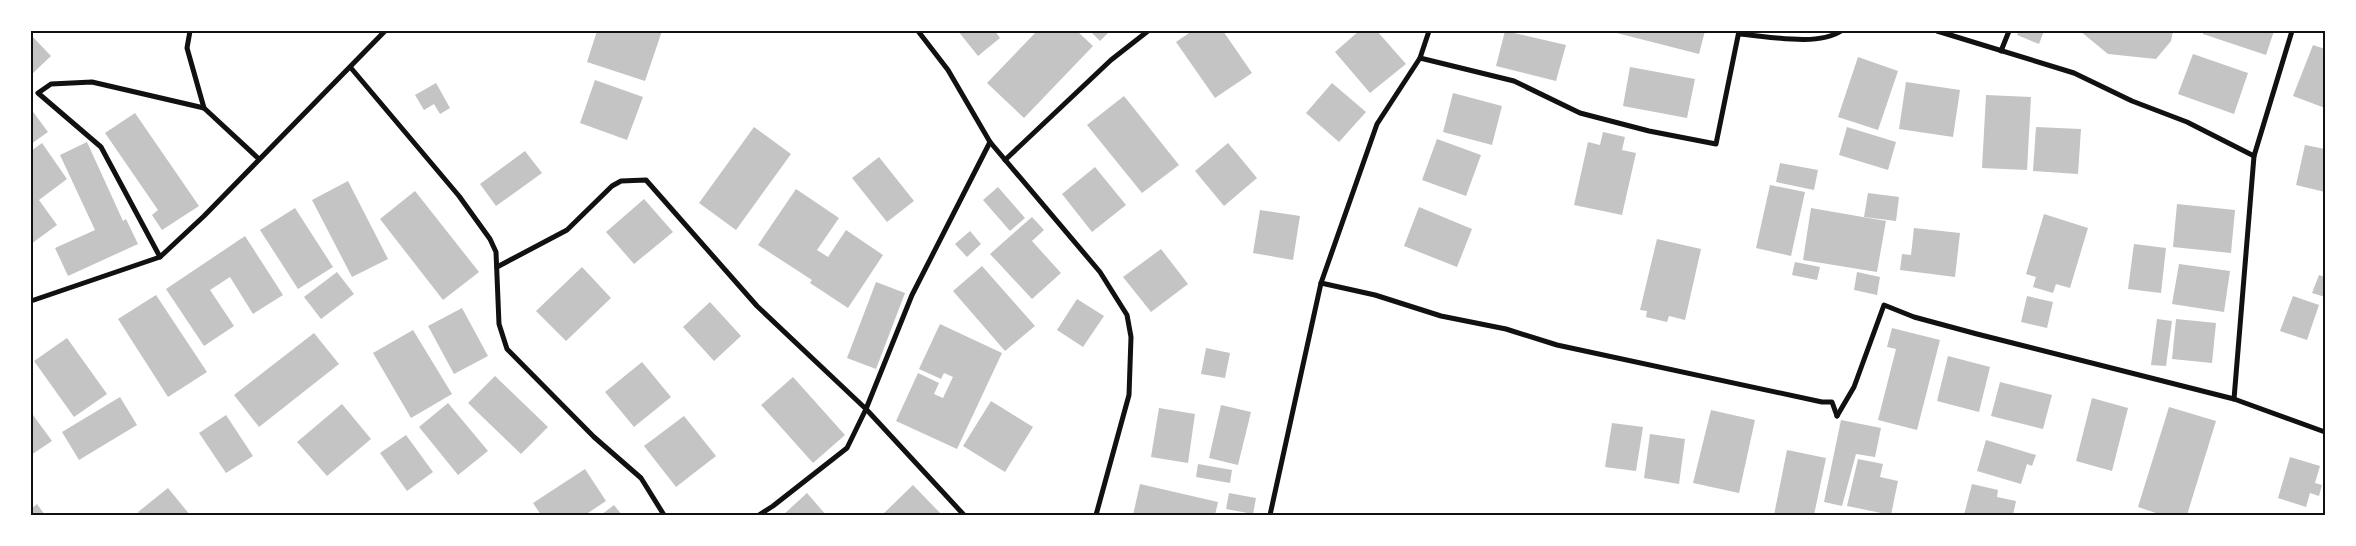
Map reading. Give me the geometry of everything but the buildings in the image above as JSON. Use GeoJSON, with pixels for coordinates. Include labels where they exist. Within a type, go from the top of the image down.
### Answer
{"type":"FeatureCollection","features":[{"type":"Feature","properties":{"kind":"street"},"geometry":{"type":"LineString","coordinates":[[190,31],[187,48],[204,108]]}},
{"type":"Feature","properties":{"kind":"street"},"geometry":{"type":"LineString","coordinates":[[31,301],[160,257],[318,98],[351,68],[385,31]]}},
{"type":"Feature","properties":{"kind":"street"},"geometry":{"type":"LineString","coordinates":[[918,31],[948,70],[990,142],[1100,272],[1127,315],[1131,336],[1129,395],[1096,515]]}},
{"type":"Feature","properties":{"kind":"street"},"geometry":{"type":"LineString","coordinates":[[1005,160],[1111,60],[1148,31]]}},
{"type":"Feature","properties":{"kind":"street"},"geometry":{"type":"LineString","coordinates":[[1270,515],[1321,283],[1377,124],[1420,58],[1429,31]]}},
{"type":"Feature","properties":{"kind":"street"},"geometry":{"type":"LineString","coordinates":[[1420,58],[1514,81],[1580,113],[1716,144],[1739,32],[1818,40],[1833,36],[1841,31]]}},
{"type":"Feature","properties":{"kind":"street"},"geometry":{"type":"LineString","coordinates":[[1938,31],[2074,73],[2132,101],[2187,122],[2254,156]]}},
{"type":"Feature","properties":{"kind":"street"},"geometry":{"type":"LineString","coordinates":[[2001,51],[2009,31]]}},
{"type":"Feature","properties":{"kind":"street"},"geometry":{"type":"LineString","coordinates":[[2234,399],[2254,156],[2292,31]]}},
{"type":"Feature","properties":{"kind":"street"},"geometry":{"type":"LineString","coordinates":[[351,68],[464,203],[490,238],[496,252],[499,324],[507,349],[594,436],[641,478],[664,515]]}},
{"type":"Feature","properties":{"kind":"street"},"geometry":{"type":"LineString","coordinates":[[160,257],[101,147],[38,93],[52,84],[92,82],[204,108],[260,158]]}},
{"type":"Feature","properties":{"kind":"street"},"geometry":{"type":"LineString","coordinates":[[759,515],[847,448],[866,410],[912,295],[990,142]]}},
{"type":"Feature","properties":{"kind":"street"},"geometry":{"type":"LineString","coordinates":[[497,267],[566,230],[616,184],[622,181],[646,180],[757,306],[866,410],[964,515]]}},
{"type":"Feature","properties":{"kind":"street"},"geometry":{"type":"LineString","coordinates":[[1321,283],[1375,295],[1440,316],[1506,329],[1557,346],[1822,402],[1832,402],[1837,416],[1854,387],[1884,305],[1914,316],[1977,334],[2234,399],[2325,432]]}}]}
